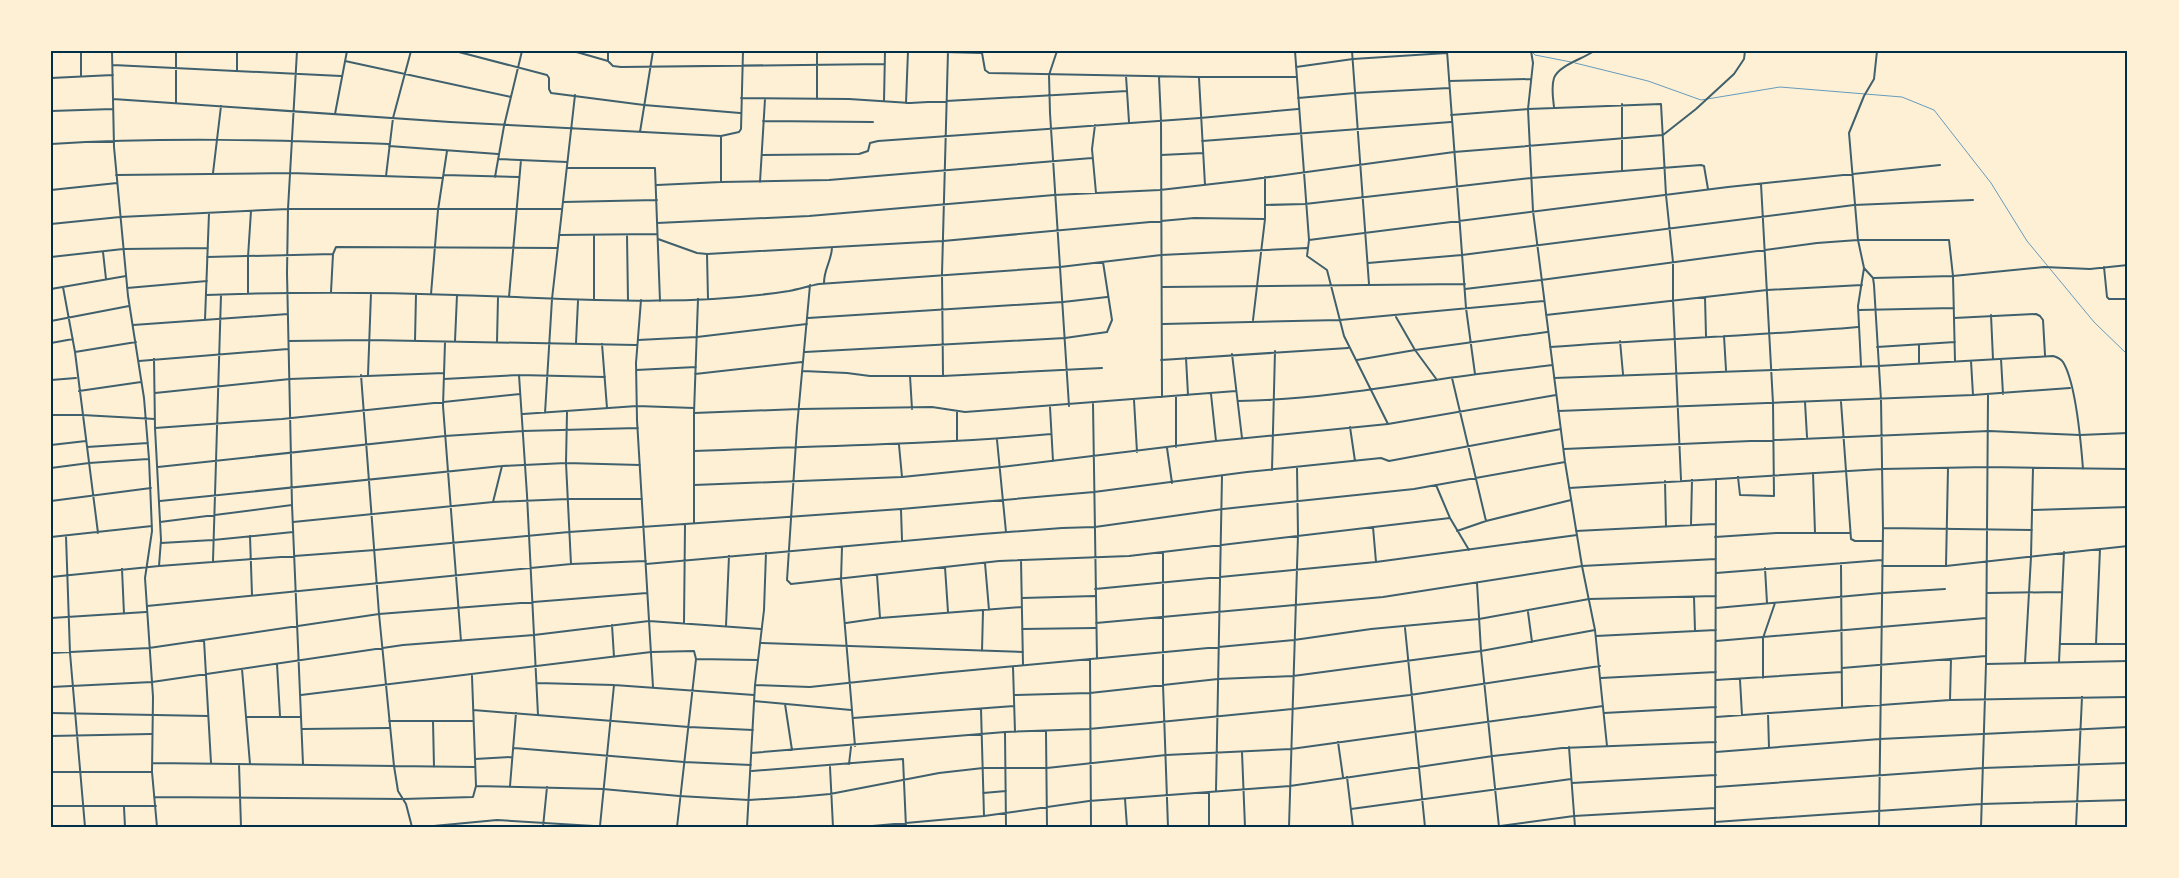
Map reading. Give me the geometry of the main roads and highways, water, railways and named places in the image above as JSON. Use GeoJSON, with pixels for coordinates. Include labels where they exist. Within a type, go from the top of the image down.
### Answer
{"type":"FeatureCollection","features":[{"type":"Feature","properties":{"kind":"waterway"},"geometry":{"type":"LineString","coordinates":[[1532,52],[1535,55],[1571,62]]}},
{"type":"Feature","properties":{"kind":"waterway"},"geometry":{"type":"LineString","coordinates":[[1575,63],[1648,81],[1701,100],[1780,87],[1902,97],[1934,110],[1991,183],[2027,241],[2094,322],[2128,355]]}}]}
